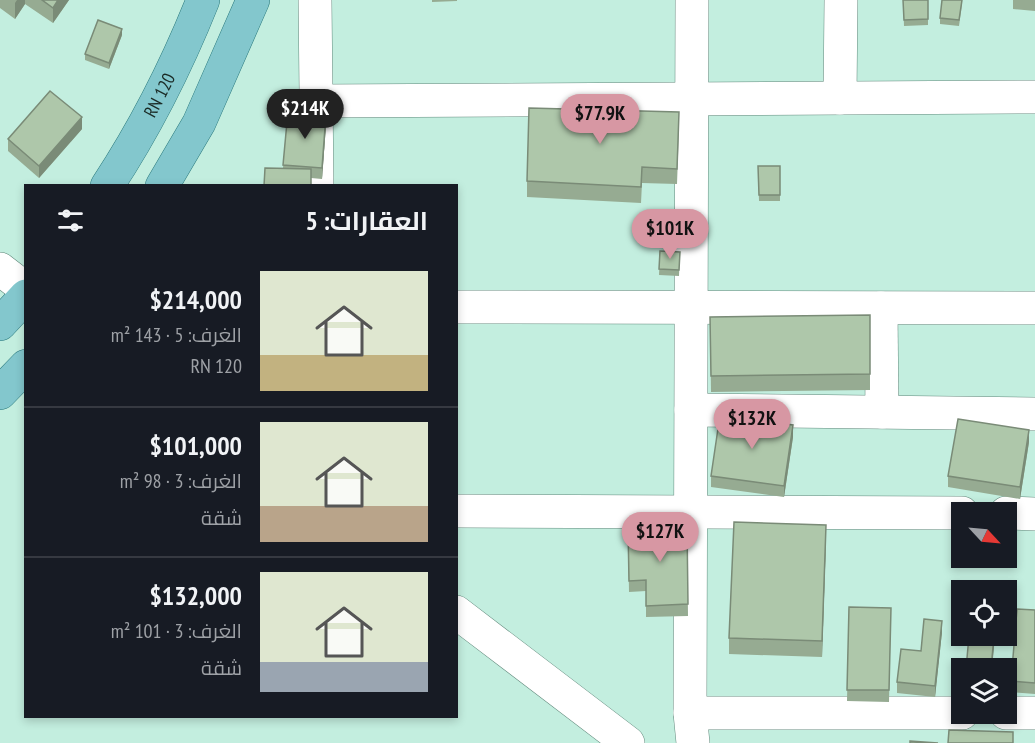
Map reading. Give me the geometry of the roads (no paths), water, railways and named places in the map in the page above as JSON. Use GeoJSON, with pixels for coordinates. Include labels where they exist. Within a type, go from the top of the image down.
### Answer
{"type":"FeatureCollection","features":[{"type":"Feature","properties":{"kind":"main road","name":"RN 120"},"geometry":{"type":"LineString","coordinates":[[108,184],[129,152],[177,65],[203,0]]}},
{"type":"Feature","properties":{"kind":"main road"},"geometry":{"type":"LineString","coordinates":[[163,184],[199,123],[253,0]]}},
{"type":"Feature","properties":{"kind":"main road"},"geometry":{"type":"LineString","coordinates":[[0,324],[24,298]]}},
{"type":"Feature","properties":{"kind":"main road"},"geometry":{"type":"LineString","coordinates":[[0,393],[24,368]]}},
{"type":"Feature","properties":{"kind":"street"},"geometry":{"type":"LineString","coordinates":[[315,0],[317,184]]}},
{"type":"Feature","properties":{"kind":"street"},"geometry":{"type":"LineString","coordinates":[[692,0],[691,728],[951,714]]}},
{"type":"Feature","properties":{"kind":"street"},"geometry":{"type":"LineString","coordinates":[[840,98],[841,0]]}},
{"type":"Feature","properties":{"kind":"street"},"geometry":{"type":"LineString","coordinates":[[316,101],[1035,97]]}},
{"type":"Feature","properties":{"kind":"street"},"geometry":{"type":"LineString","coordinates":[[0,269],[24,287]]}},
{"type":"Feature","properties":{"kind":"street"},"geometry":{"type":"LineString","coordinates":[[458,307],[1035,308]]}},
{"type":"Feature","properties":{"kind":"street"},"geometry":{"type":"LineString","coordinates":[[881,308],[882,412]]}},
{"type":"Feature","properties":{"kind":"street"},"geometry":{"type":"LineString","coordinates":[[691,410],[1035,414]]}},
{"type":"Feature","properties":{"kind":"street"},"geometry":{"type":"LineString","coordinates":[[458,511],[951,513]]}},
{"type":"Feature","properties":{"kind":"street"},"geometry":{"type":"LineString","coordinates":[[1017,513],[1035,513]]}},
{"type":"Feature","properties":{"kind":"street"},"geometry":{"type":"LineString","coordinates":[[458,614],[628,743]]}},
{"type":"Feature","properties":{"kind":"street"},"geometry":{"type":"LineString","coordinates":[[1017,713],[1035,713]]}}]}
